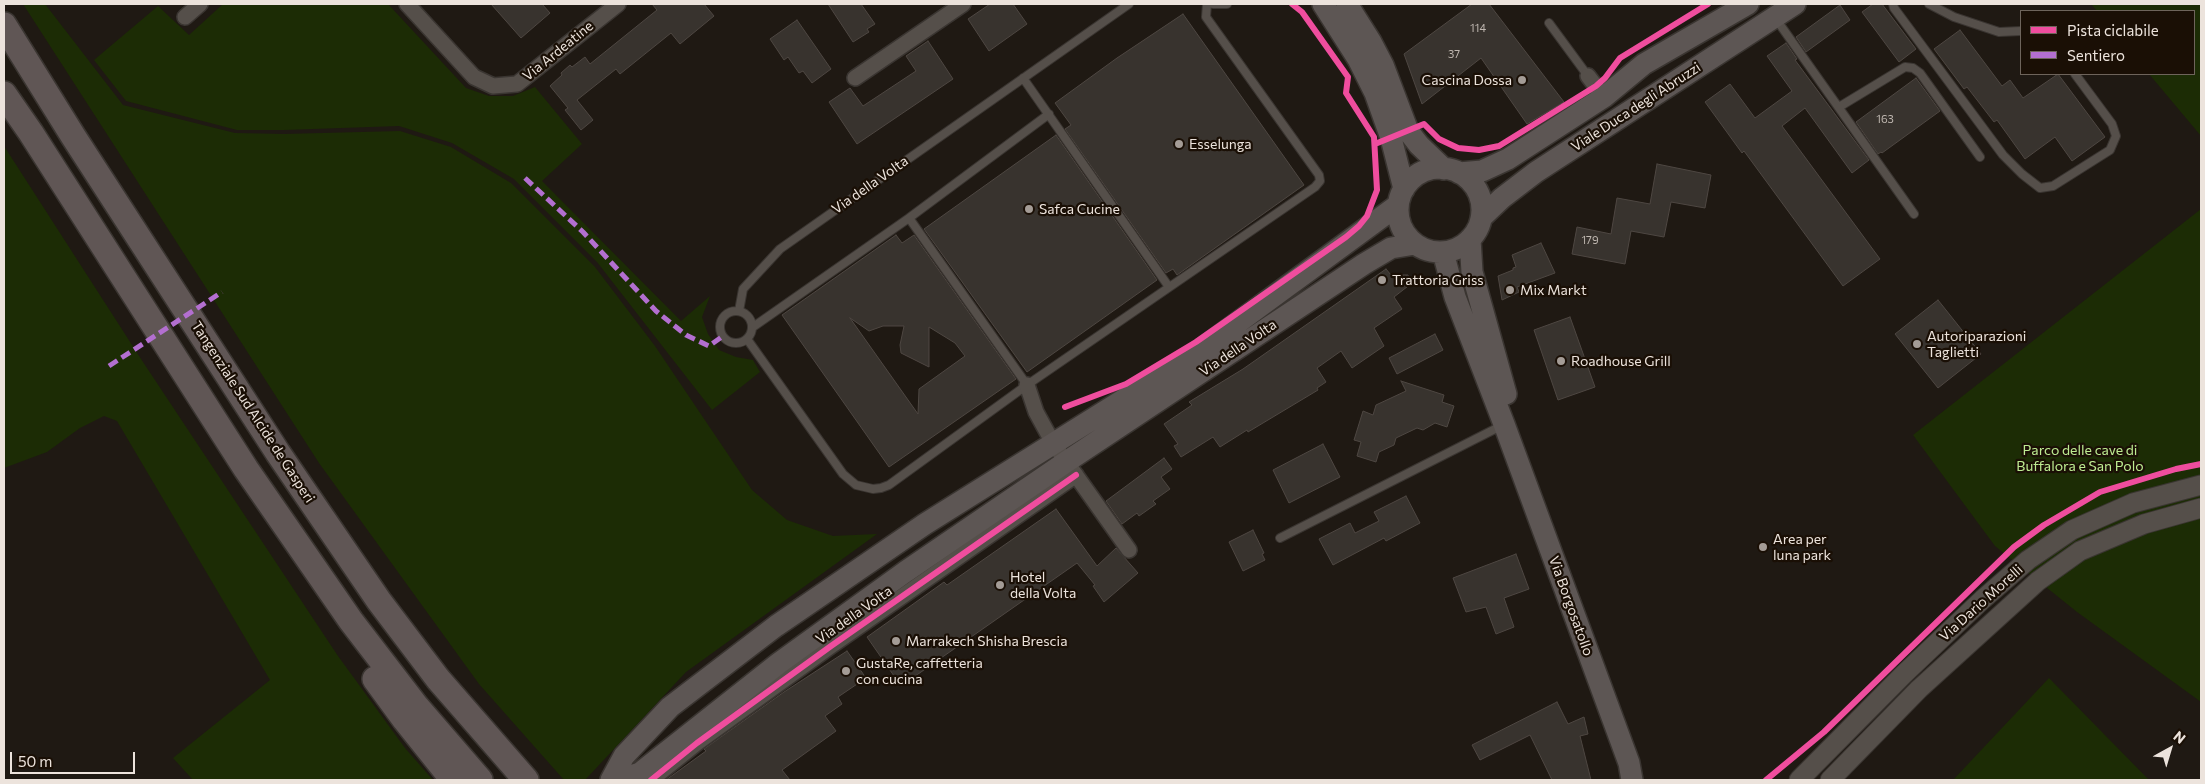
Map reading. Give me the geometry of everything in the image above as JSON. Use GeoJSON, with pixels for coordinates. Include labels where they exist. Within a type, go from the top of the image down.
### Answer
{"type":"FeatureCollection","features":[{"type":"Feature","properties":{"kind":"highway","name":"Tangenziale Sud Alcide de Gasperi"},"geometry":{"type":"LineString","coordinates":[[4,25],[72,136],[278,453],[379,601],[438,680],[526,780]]}},
{"type":"Feature","properties":{"kind":"highway"},"geometry":{"type":"LineString","coordinates":[[4,94],[37,141],[246,469],[351,621],[417,707],[480,780]]}},
{"type":"Feature","properties":{"kind":"highway"},"geometry":{"type":"LineString","coordinates":[[170,350],[245,482],[341,632],[405,720],[453,780]]}},
{"type":"Feature","properties":{"kind":"main road"},"geometry":{"type":"LineString","coordinates":[[1323,4],[1358,60],[1375,94],[1391,138],[1401,197],[1401,227],[1415,244]]}},
{"type":"Feature","properties":{"kind":"main road"},"geometry":{"type":"LineString","coordinates":[[1347,4],[1383,65],[1408,130],[1418,145],[1475,187],[1482,207],[1476,233],[1453,250],[1442,252]]}},
{"type":"Feature","properties":{"kind":"main road","name":"Viale Duca degli Abruzzi"},"geometry":{"type":"LineString","coordinates":[[1451,171],[1482,171],[1508,159],[1604,97],[1644,64],[1748,4]]}},
{"type":"Feature","properties":{"kind":"main road","name":"Viale Duca degli Abruzzi"},"geometry":{"type":"LineString","coordinates":[[1481,218],[1502,198],[1536,172],[1795,4]]}},
{"type":"Feature","properties":{"kind":"main road","name":"Via della Volta"},"geometry":{"type":"LineString","coordinates":[[611,780],[624,756],[670,707],[776,626],[925,524],[1172,371],[1401,197],[1410,181],[1425,171],[1451,171]]}},
{"type":"Feature","properties":{"kind":"main road","name":"Via Borgosatollo"},"geometry":{"type":"LineString","coordinates":[[1470,239],[1472,272],[1506,395],[1513,448]]}},
{"type":"Feature","properties":{"kind":"main road","name":"Via della Volta"},"geometry":{"type":"LineString","coordinates":[[618,780],[640,773],[795,651],[905,572],[1071,469],[1364,264],[1391,248],[1415,244],[1433,252],[1442,252]]}},
{"type":"Feature","properties":{"kind":"main road","name":"Via Borgosatollo"},"geometry":{"type":"LineString","coordinates":[[1442,252],[1455,297],[1513,448],[1631,776]]}},
{"type":"Feature","properties":{"kind":"street"},"geometry":{"type":"LineString","coordinates":[[185,16],[200,4]]}},
{"type":"Feature","properties":{"kind":"street","name":"Via Ardeatine"},"geometry":{"type":"LineString","coordinates":[[407,4],[474,77],[493,86],[517,84],[618,4]]}},
{"type":"Feature","properties":{"kind":"street"},"geometry":{"type":"LineString","coordinates":[[855,78],[963,4]]}},
{"type":"Feature","properties":{"kind":"street"},"geometry":{"type":"LineString","coordinates":[[1588,76],[1604,97]]}},
{"type":"Feature","properties":{"kind":"street"},"geometry":{"type":"LineString","coordinates":[[1027,385],[1036,412],[1053,443],[1129,550]]}},
{"type":"Feature","properties":{"kind":"street","name":"Via della Volta"},"geometry":{"type":"LineString","coordinates":[[651,780],[697,743],[1071,469]]}},
{"type":"Feature","properties":{"kind":"street","name":"Via Dario Morelli"},"geometry":{"type":"LineString","coordinates":[[1799,780],[1904,674],[1983,599],[2028,560],[2072,530],[2134,503],[2201,485]]}},
{"type":"Feature","properties":{"kind":"street","name":"Via Dario Morelli"},"geometry":{"type":"LineString","coordinates":[[1830,780],[1919,689],[2038,581],[2080,551],[2144,524],[2201,508]]}},
{"type":"Feature","properties":{"kind":"lane","name":"Via della Volta"},"geometry":{"type":"LineString","coordinates":[[739,310],[743,289],[780,249],[1129,4]]}},
{"type":"Feature","properties":{"kind":"lane"},"geometry":{"type":"LineString","coordinates":[[747,339],[843,474],[856,485],[864,488],[873,489],[889,485],[1027,385],[1315,187],[1320,181],[1319,176],[1206,17],[1207,4]]}},
{"type":"Feature","properties":{"kind":"lane"},"geometry":{"type":"LineString","coordinates":[[1214,4],[1227,4]]}},
{"type":"Feature","properties":{"kind":"lane"},"geometry":{"type":"LineString","coordinates":[[1893,4],[1894,8],[2003,155],[2022,174],[2040,188],[2053,186],[2110,150],[2116,136],[2112,124],[2076,75]]}},
{"type":"Feature","properties":{"kind":"lane"},"geometry":{"type":"LineString","coordinates":[[1930,4],[1954,17],[1999,32],[2020,31]]}},
{"type":"Feature","properties":{"kind":"lane"},"geometry":{"type":"LineString","coordinates":[[1775,18],[1914,214]]}},
{"type":"Feature","properties":{"kind":"lane"},"geometry":{"type":"LineString","coordinates":[[1549,23],[1588,76]]}},
{"type":"Feature","properties":{"kind":"lane"},"geometry":{"type":"LineString","coordinates":[[1839,108],[1905,67],[1914,68],[1920,73],[1980,157]]}},
{"type":"Feature","properties":{"kind":"lane"},"geometry":{"type":"LineString","coordinates":[[1023,78],[1169,287]]}},
{"type":"Feature","properties":{"kind":"lane"},"geometry":{"type":"LineString","coordinates":[[753,327],[749,316],[739,310],[734,310],[725,314],[720,330],[729,342],[737,343],[747,339],[753,327],[909,218],[1049,114]]}},
{"type":"Feature","properties":{"kind":"lane"},"geometry":{"type":"LineString","coordinates":[[909,218],[1027,385]]}},
{"type":"Feature","properties":{"kind":"lane"},"geometry":{"type":"LineString","coordinates":[[1280,538],[1504,424]]}},
{"type":"Feature","properties":{"kind":"green space"},"geometry":{"type":"Polygon","coordinates":[[[23,4],[45,4],[123,105],[235,133],[284,134],[400,131],[451,147],[511,183],[595,267],[655,346],[752,490],[787,520],[833,536],[877,534],[686,672],[585,780],[564,780],[479,684],[319,463],[23,4]]]}},
{"type":"Feature","properties":{"kind":"green space"},"geometry":{"type":"Polygon","coordinates":[[[223,4],[388,4],[466,88],[489,96],[513,96],[535,87],[582,144],[542,181],[681,321],[710,296],[702,317],[708,334],[719,350],[736,357],[753,360],[760,372],[712,410],[597,262],[514,179],[452,143],[399,126],[237,130],[126,101],[94,60],[158,6],[189,35],[223,4]]]}},
{"type":"Feature","properties":{"kind":"green space"},"geometry":{"type":"Polygon","coordinates":[[[2091,4],[2201,4],[2201,136],[2150,75],[2195,75],[2195,10],[2096,10],[2091,4]]]}},
{"type":"Feature","properties":{"kind":"green space"},"geometry":{"type":"Polygon","coordinates":[[[4,146],[143,362],[338,656],[405,748],[433,780],[193,780],[173,758],[270,680],[117,421],[104,416],[80,428],[47,452],[4,468],[4,146]]]}},
{"type":"Feature","properties":{"kind":"green space","name":"Parco delle cave di Buffalora e San Polo"},"geometry":{"type":"Polygon","coordinates":[[[2201,209],[2201,702],[2077,612],[1995,546],[1913,435],[2201,209]]]}},
{"type":"Feature","properties":{"kind":"green space"},"geometry":{"type":"Polygon","coordinates":[[[2049,678],[2149,780],[1953,780],[2049,678]]]}},
{"type":"Feature","properties":{"kind":"building"},"geometry":{"type":"Polygon","coordinates":[[[491,4],[542,4],[550,13],[521,38],[491,4]]]}},
{"type":"Feature","properties":{"kind":"building"},"geometry":{"type":"Polygon","coordinates":[[[652,4],[704,4],[714,16],[680,44],[671,33],[620,74],[616,69],[577,100],[593,120],[581,130],[565,110],[568,108],[550,86],[570,65],[572,67],[585,57],[590,64],[657,10],[652,4]]]}},
{"type":"Feature","properties":{"kind":"building"},"geometry":{"type":"Polygon","coordinates":[[[828,4],[861,4],[875,24],[867,29],[869,32],[853,42],[828,4]]]}},
{"type":"Feature","properties":{"kind":"building"},"geometry":{"type":"Polygon","coordinates":[[[990,4],[1013,4],[1027,24],[989,51],[968,19],[990,4]]]}},
{"type":"Feature","properties":{"kind":"building","name":"Cascina Dossa"},"geometry":{"type":"Polygon","coordinates":[[[1472,4],[1489,4],[1564,102],[1527,124],[1481,58],[1422,104],[1404,54],[1472,4]]]}},
{"type":"Feature","properties":{"kind":"building"},"geometry":{"type":"Polygon","coordinates":[[[1873,4],[1882,4],[1916,49],[1899,62],[1862,12],[1873,4]]]}},
{"type":"Feature","properties":{"kind":"building"},"geometry":{"type":"Polygon","coordinates":[[[1840,5],[1850,20],[1806,52],[1796,37],[1840,5]]]}},
{"type":"Feature","properties":{"kind":"building","name":"Esselunga"},"geometry":{"type":"Polygon","coordinates":[[[1183,14],[1304,185],[1177,275],[1173,269],[1166,273],[1065,129],[1071,125],[1055,103],[1117,58],[1183,14]]]}},
{"type":"Feature","properties":{"kind":"building"},"geometry":{"type":"Polygon","coordinates":[[[797,20],[831,69],[812,83],[803,71],[799,73],[788,57],[784,60],[770,39],[797,20]]]}},
{"type":"Feature","properties":{"kind":"building"},"geometry":{"type":"Polygon","coordinates":[[[1960,30],[2002,86],[2010,80],[2023,98],[2059,75],[2105,137],[2072,161],[2055,137],[2025,159],[1997,120],[1994,122],[1967,87],[1964,89],[1934,49],[1960,30]]]}},
{"type":"Feature","properties":{"kind":"building"},"geometry":{"type":"Polygon","coordinates":[[[928,41],[953,79],[857,144],[829,102],[850,88],[863,106],[916,71],[906,56],[928,41]]]}},
{"type":"Feature","properties":{"kind":"building"},"geometry":{"type":"Polygon","coordinates":[[[1786,43],[1797,59],[1795,60],[1869,160],[1852,173],[1805,108],[1782,126],[1880,259],[1843,286],[1744,151],[1742,153],[1705,102],[1730,84],[1755,118],[1792,91],[1767,56],[1786,43]]]}},
{"type":"Feature","properties":{"kind":"building"},"geometry":{"type":"Polygon","coordinates":[[[1916,78],[1940,111],[1878,154],[1856,122],[1916,78]]]}},
{"type":"Feature","properties":{"kind":"building"},"geometry":{"type":"Polygon","coordinates":[[[1056,135],[1157,280],[1027,372],[924,229],[1056,135]]]}},
{"type":"Feature","properties":{"kind":"building"},"geometry":{"type":"Polygon","coordinates":[[[1657,164],[1711,175],[1705,208],[1671,202],[1664,237],[1631,231],[1625,264],[1572,254],[1577,227],[1611,234],[1617,198],[1650,204],[1657,164]]]}},
{"type":"Feature","properties":{"kind":"building"},"geometry":{"type":"Polygon","coordinates":[[[896,235],[902,243],[914,235],[1016,379],[889,467],[782,315],[896,235]],[[850,318],[918,414],[919,389],[965,356],[955,343],[929,327],[929,367],[901,353],[900,345],[904,326],[883,326],[869,331],[850,318]]]}},
{"type":"Feature","properties":{"kind":"building"},"geometry":{"type":"Polygon","coordinates":[[[1541,243],[1555,273],[1517,287],[1519,292],[1502,300],[1498,276],[1516,267],[1512,255],[1541,243]]]}},
{"type":"Feature","properties":{"kind":"building"},"geometry":{"type":"Polygon","coordinates":[[[1386,269],[1391,275],[1408,275],[1412,283],[1394,297],[1402,309],[1374,328],[1384,346],[1352,368],[1341,351],[1317,368],[1326,382],[1317,388],[1318,390],[1220,447],[1213,437],[1181,457],[1174,446],[1178,444],[1164,424],[1192,405],[1189,402],[1243,369],[1386,269]]]}},
{"type":"Feature","properties":{"kind":"building"},"geometry":{"type":"Polygon","coordinates":[[[1938,300],[1981,354],[1938,388],[1895,334],[1938,300]]]}},
{"type":"Feature","properties":{"kind":"building"},"geometry":{"type":"Polygon","coordinates":[[[1570,317],[1595,387],[1558,400],[1534,330],[1570,317]]]}},
{"type":"Feature","properties":{"kind":"building"},"geometry":{"type":"Polygon","coordinates":[[[1435,334],[1443,350],[1397,374],[1389,358],[1435,334]]]}},
{"type":"Feature","properties":{"kind":"building"},"geometry":{"type":"Polygon","coordinates":[[[1401,381],[1444,395],[1442,402],[1454,406],[1447,427],[1435,423],[1423,430],[1417,428],[1396,438],[1394,445],[1379,452],[1376,462],[1357,456],[1361,442],[1354,440],[1363,411],[1373,415],[1376,405],[1406,391],[1401,381]]]}},
{"type":"Feature","properties":{"kind":"building"},"geometry":{"type":"Polygon","coordinates":[[[1323,444],[1340,477],[1289,503],[1273,470],[1323,444]]]}},
{"type":"Feature","properties":{"kind":"building"},"geometry":{"type":"Polygon","coordinates":[[[1164,458],[1172,469],[1161,477],[1170,489],[1153,501],[1156,504],[1139,516],[1137,513],[1122,524],[1106,501],[1164,458]]]}},
{"type":"Feature","properties":{"kind":"building"},"geometry":{"type":"Polygon","coordinates":[[[1406,496],[1420,523],[1386,541],[1384,538],[1333,565],[1319,539],[1350,523],[1355,533],[1379,521],[1374,512],[1406,496]]]}},
{"type":"Feature","properties":{"kind":"building"},"geometry":{"type":"Polygon","coordinates":[[[1056,509],[1097,566],[1116,548],[1138,573],[1104,602],[1093,586],[1095,585],[1077,563],[901,686],[867,637],[944,582],[947,585],[1056,509]]]}},
{"type":"Feature","properties":{"kind":"building"},"geometry":{"type":"Polygon","coordinates":[[[1253,530],[1264,553],[1262,554],[1265,560],[1243,571],[1229,542],[1253,530]]]}},
{"type":"Feature","properties":{"kind":"building"},"geometry":{"type":"Polygon","coordinates":[[[1516,554],[1529,589],[1504,598],[1514,627],[1496,634],[1486,607],[1466,612],[1453,578],[1516,554]]]}},
{"type":"Feature","properties":{"kind":"building"},"geometry":{"type":"Polygon","coordinates":[[[847,651],[866,678],[838,697],[842,704],[825,716],[836,731],[782,770],[790,780],[666,780],[706,751],[704,749],[784,692],[847,651]]]}},
{"type":"Feature","properties":{"kind":"building"},"geometry":{"type":"Polygon","coordinates":[[[1557,702],[1568,724],[1584,717],[1588,734],[1580,736],[1591,780],[1552,780],[1530,735],[1480,760],[1472,745],[1557,702]]]}},
{"type":"Feature","properties":{"kind":"marked path"},"geometry":{"type":"LineString","coordinates":[[525,178],[583,232],[656,311],[686,335],[709,346],[723,336]]}},
{"type":"Feature","properties":{"kind":"marked path"},"geometry":{"type":"LineString","coordinates":[[109,366],[222,292]]}},
{"type":"Feature","properties":{"kind":"cycle path"},"geometry":{"type":"LineString","coordinates":[[1065,407],[1126,384],[1196,342],[1346,237],[1367,216],[1377,190],[1374,137],[1346,93],[1348,77],[1302,12],[1292,4]]}},
{"type":"Feature","properties":{"kind":"cycle path"},"geometry":{"type":"LineString","coordinates":[[1375,144],[1424,124],[1439,139],[1458,148],[1479,150],[1499,146],[1596,86],[1605,78],[1620,58],[1708,4]]}},
{"type":"Feature","properties":{"kind":"cycle path"},"geometry":{"type":"LineString","coordinates":[[1766,780],[1824,732],[2014,547],[2044,525],[2100,492],[2176,469],[2201,464]]}},
{"type":"Feature","properties":{"kind":"cycle path"},"geometry":{"type":"LineString","coordinates":[[651,780],[697,743],[831,646],[1076,475]]}},
{"type":"Feature","properties":{"kind":"place","name":"Cascina Dossa"},"geometry":{"type":"Point","coordinates":[1522,80]}},
{"type":"Feature","properties":{"kind":"place","name":"Esselunga"},"geometry":{"type":"Point","coordinates":[1179,144]}},
{"type":"Feature","properties":{"kind":"place","name":"Safca Cucine"},"geometry":{"type":"Point","coordinates":[1029,209]}},
{"type":"Feature","properties":{"kind":"place","name":"Trattoria Griss"},"geometry":{"type":"Point","coordinates":[1382,280]}},
{"type":"Feature","properties":{"kind":"place","name":"Mix Markt"},"geometry":{"type":"Point","coordinates":[1510,290]}},
{"type":"Feature","properties":{"kind":"place","name":"Autoriparazioni Taglietti"},"geometry":{"type":"Point","coordinates":[1917,344]}},
{"type":"Feature","properties":{"kind":"place","name":"Roadhouse Grill"},"geometry":{"type":"Point","coordinates":[1561,361]}},
{"type":"Feature","properties":{"kind":"place","name":"Area per luna park"},"geometry":{"type":"Point","coordinates":[1763,547]}},
{"type":"Feature","properties":{"kind":"place","name":"Hotel della Volta"},"geometry":{"type":"Point","coordinates":[1000,585]}},
{"type":"Feature","properties":{"kind":"place","name":"Marrakech Shisha Brescia"},"geometry":{"type":"Point","coordinates":[896,641]}},
{"type":"Feature","properties":{"kind":"place","name":"GustaRe, caffetteria con cucina"},"geometry":{"type":"Point","coordinates":[846,671]}}]}
